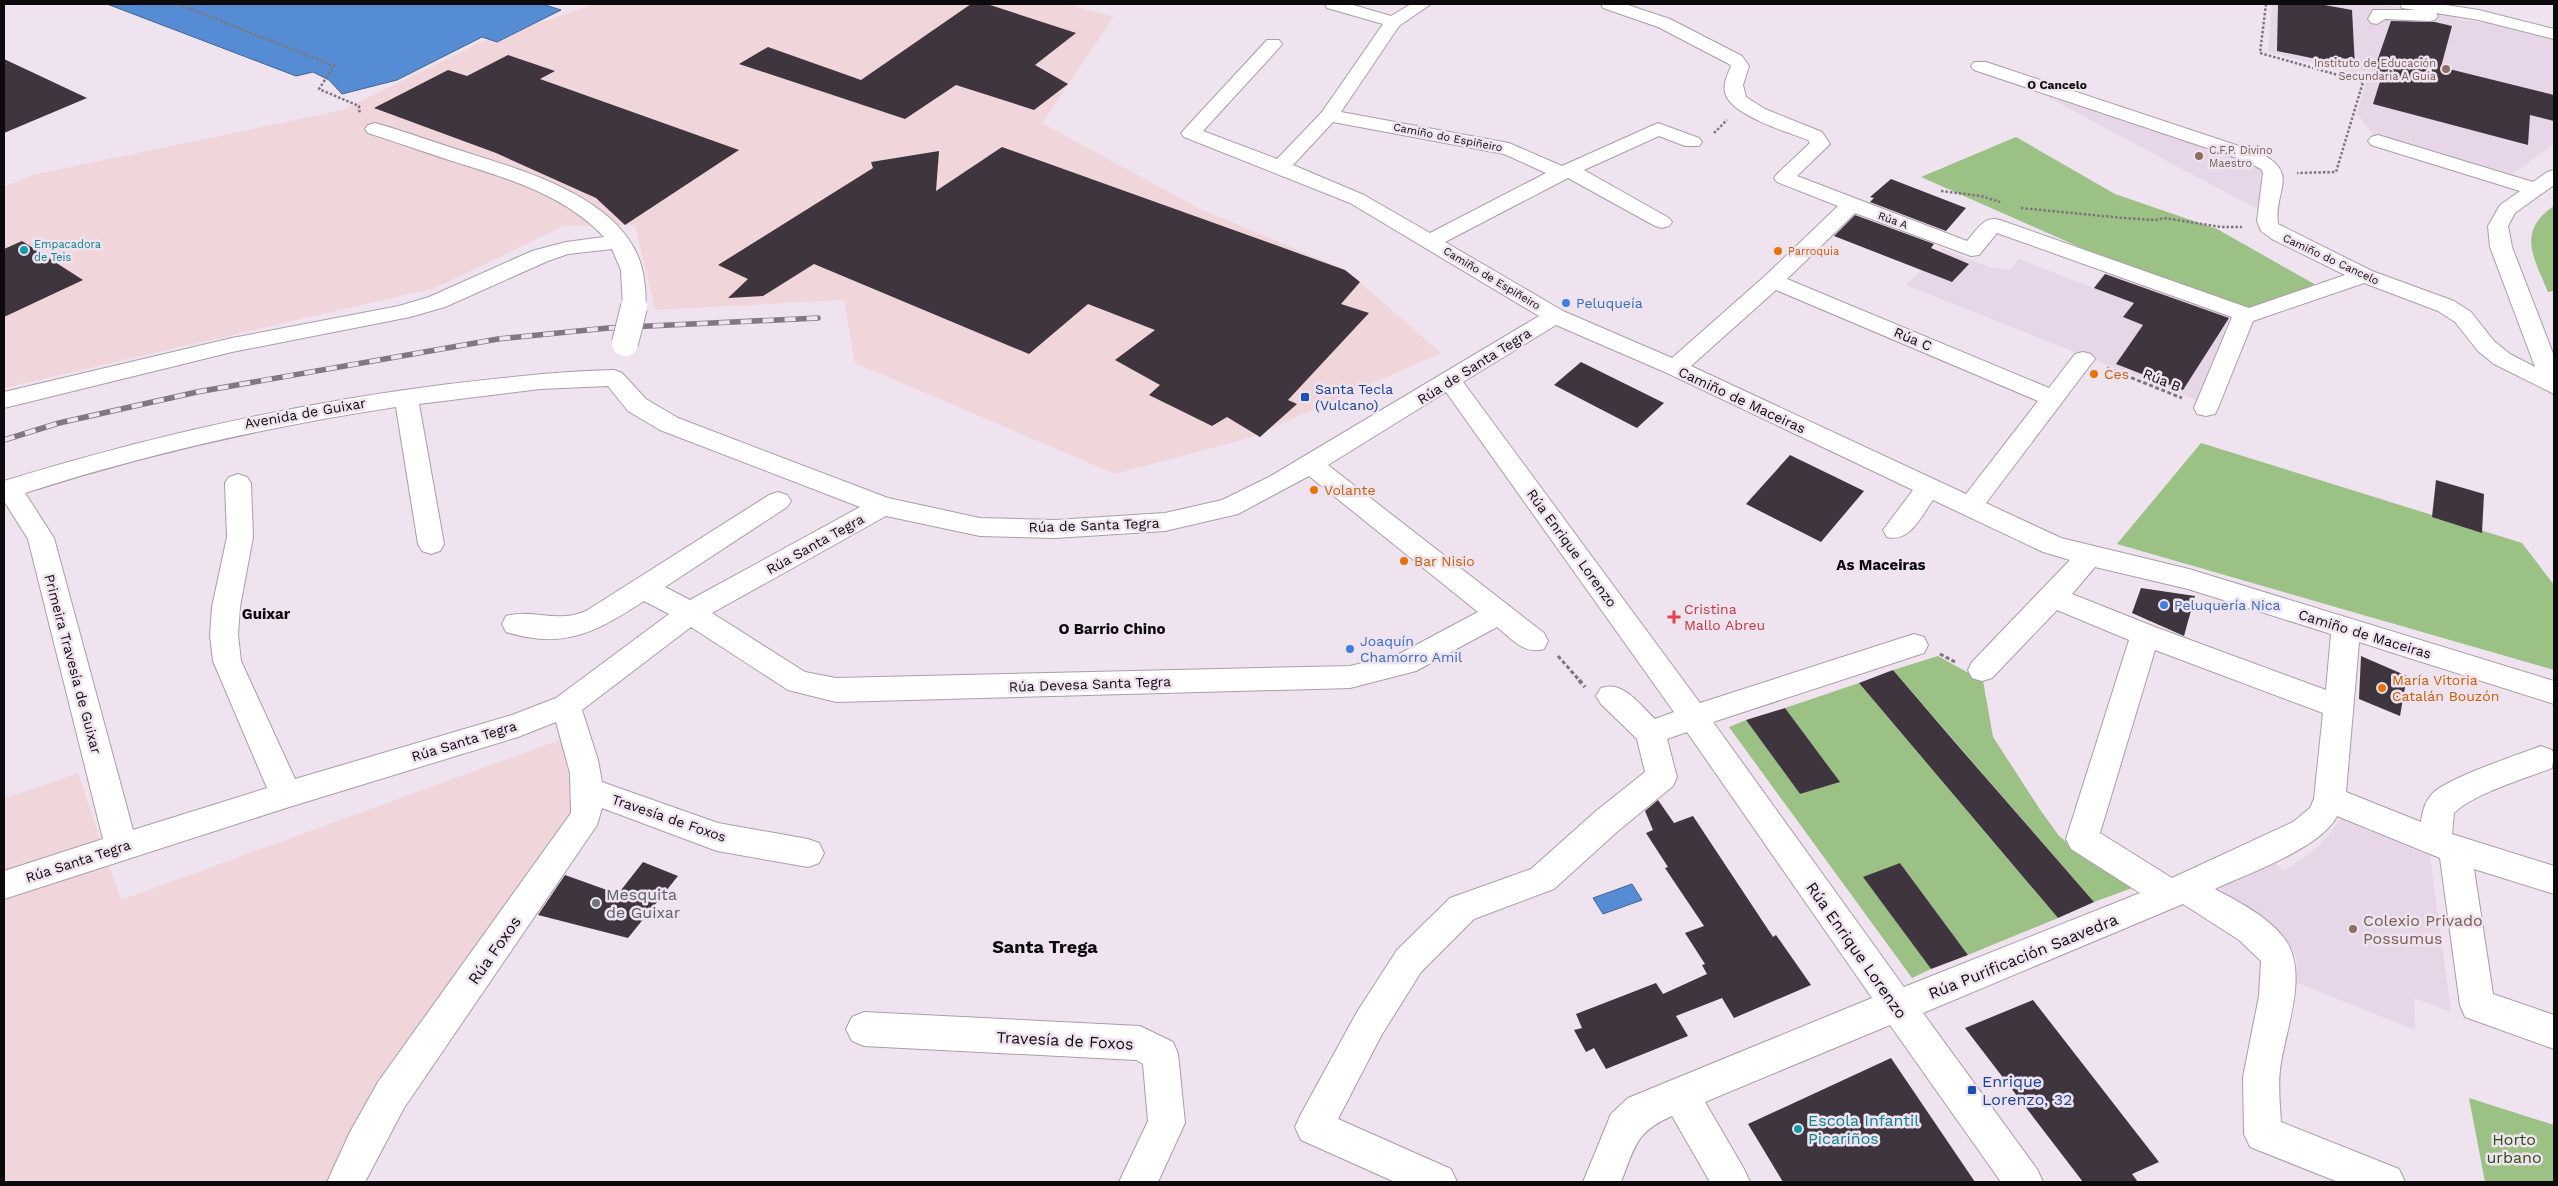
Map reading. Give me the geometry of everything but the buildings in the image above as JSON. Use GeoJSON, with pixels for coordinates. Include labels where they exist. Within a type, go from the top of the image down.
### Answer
{"type":"FeatureCollection","features":[{"type":"Feature","properties":{"kind":"street"},"geometry":{"type":"LineString","coordinates":[[1333,4],[1393,22]]}},
{"type":"Feature","properties":{"kind":"street"},"geometry":{"type":"LineString","coordinates":[[1280,167],[1329,116],[1393,22],[1424,4]]}},
{"type":"Feature","properties":{"kind":"street"},"geometry":{"type":"LineString","coordinates":[[1609,4],[1664,23],[1736,60],[1740,66],[1733,86],[1740,102]]}},
{"type":"Feature","properties":{"kind":"street"},"geometry":{"type":"LineString","coordinates":[[2408,4],[2479,15],[2554,34]]}},
{"type":"Feature","properties":{"kind":"street"},"geometry":{"type":"LineString","coordinates":[[2377,19],[2379,14],[2390,12],[2480,19],[2479,15]]}},
{"type":"Feature","properties":{"kind":"street"},"geometry":{"type":"LineString","coordinates":[[1273,44],[1192,133],[1280,167],[1357,200],[1430,241],[1566,171],[1658,130],[1692,142]]}},
{"type":"Feature","properties":{"kind":"street"},"geometry":{"type":"LineString","coordinates":[[1980,66],[2253,157],[2268,166],[2273,173]]}},
{"type":"Feature","properties":{"kind":"street","name":"Rúa A"},"geometry":{"type":"LineString","coordinates":[[1740,102],[1814,136],[1820,144],[1784,178],[1971,250],[1993,224],[2248,315]]}},
{"type":"Feature","properties":{"kind":"street","name":"Camiño do Espiñeiro"},"geometry":{"type":"LineString","coordinates":[[1329,116],[1509,149],[1566,171],[1662,222]]}},
{"type":"Feature","properties":{"kind":"street"},"geometry":{"type":"LineString","coordinates":[[376,129],[534,181],[569,199],[594,216],[617,242],[628,258],[633,274],[634,307],[614,378]]}},
{"type":"Feature","properties":{"kind":"street"},"geometry":{"type":"LineString","coordinates":[[2378,142],[2535,189]]}},
{"type":"Feature","properties":{"kind":"street","name":"Camiño do Cancelo"},"geometry":{"type":"LineString","coordinates":[[2273,173],[2268,227],[2279,235],[2364,276],[2446,306],[2463,317],[2486,346],[2502,359],[2554,385]]}},
{"type":"Feature","properties":{"kind":"street"},"geometry":{"type":"LineString","coordinates":[[2554,176],[2507,209],[2498,226],[2501,247],[2554,385]]}},
{"type":"Feature","properties":{"kind":"street"},"geometry":{"type":"LineString","coordinates":[[1675,368],[1773,281],[1851,205]]}},
{"type":"Feature","properties":{"kind":"street","name":"Camiño de Espiñeiro"},"geometry":{"type":"LineString","coordinates":[[1430,241],[1555,316]]}},
{"type":"Feature","properties":{"kind":"street"},"geometry":{"type":"LineString","coordinates":[[4,400],[164,360],[402,312],[437,302],[540,256],[566,248],[617,242]]}},
{"type":"Feature","properties":{"kind":"street"},"geometry":{"type":"LineString","coordinates":[[2206,408],[2221,375],[2229,345],[2243,316],[2364,276]]}},
{"type":"Feature","properties":{"kind":"street","name":"Rúa C"},"geometry":{"type":"LineString","coordinates":[[1773,281],[2052,398]]}},
{"type":"Feature","properties":{"kind":"street","name":"Camiño de Maceiras"},"geometry":{"type":"LineString","coordinates":[[1555,316],[1675,368],[1969,508],[2052,544],[2089,556],[2189,579],[2554,692]]}},
{"type":"Feature","properties":{"kind":"street","name":"Rúa de Santa Tegra"},"geometry":{"type":"LineString","coordinates":[[614,378],[637,405],[669,424],[883,506],[980,527],[1055,529],[1165,522],[1229,508],[1310,464],[1555,316]]}},
{"type":"Feature","properties":{"kind":"street"},"geometry":{"type":"LineString","coordinates":[[1969,508],[2083,359]]}},
{"type":"Feature","properties":{"kind":"street","name":"Avenida de Guixar"},"geometry":{"type":"LineString","coordinates":[[6,490],[139,450],[237,426],[325,408],[406,396],[577,378],[614,378]]}},
{"type":"Feature","properties":{"kind":"street","name":"Rúa Enrique Lorenzo"},"geometry":{"type":"LineString","coordinates":[[1450,380],[1693,716],[1896,1005],[2024,1182]]}},
{"type":"Feature","properties":{"kind":"street"},"geometry":{"type":"LineString","coordinates":[[406,396],[431,544]]}},
{"type":"Feature","properties":{"kind":"street"},"geometry":{"type":"LineString","coordinates":[[1310,464],[1497,614],[1534,641]]}},
{"type":"Feature","properties":{"kind":"street"},"geometry":{"type":"LineString","coordinates":[[238,483],[241,519],[240,537],[226,608],[224,635],[227,661],[286,795]]}},
{"type":"Feature","properties":{"kind":"street"},"geometry":{"type":"LineString","coordinates":[[1896,530],[1928,488]]}},
{"type":"Feature","properties":{"kind":"street","name":"Primeira Travesía de Guixar"},"geometry":{"type":"LineString","coordinates":[[6,490],[41,538],[121,846]]}},
{"type":"Feature","properties":{"kind":"street"},"geometry":{"type":"LineString","coordinates":[[516,624],[563,630],[580,626],[596,618],[778,501]]}},
{"type":"Feature","properties":{"kind":"street","name":"Rúa Santa Tegra"},"geometry":{"type":"LineString","coordinates":[[4,885],[121,846],[518,725],[566,706],[690,613],[883,506]]}},
{"type":"Feature","properties":{"kind":"street"},"geometry":{"type":"LineString","coordinates":[[1982,670],[2053,597],[2089,556]]}},
{"type":"Feature","properties":{"kind":"street","name":"Rúa Devesa Santa Tegra"},"geometry":{"type":"LineString","coordinates":[[642,587],[690,613],[798,682],[836,690],[1350,676],[1406,663],[1497,614]]}},
{"type":"Feature","properties":{"kind":"street"},"geometry":{"type":"LineString","coordinates":[[2053,597],[2145,635],[2340,707]]}},
{"type":"Feature","properties":{"kind":"street","name":"Rúa Purificación Saavedra"},"geometry":{"type":"LineString","coordinates":[[1602,1182],[1624,1127],[1641,1111],[2177,891],[2304,832],[2321,817],[2330,799],[2346,628]]}},
{"type":"Feature","properties":{"kind":"street"},"geometry":{"type":"LineString","coordinates":[[2145,635],[2082,839],[2177,891],[2242,923],[2267,943],[2278,959],[2278,977],[2262,1071],[2263,1134],[2386,1182]]}},
{"type":"Feature","properties":{"kind":"street"},"geometry":{"type":"LineString","coordinates":[[1650,733],[1693,716],[1914,645]]}},
{"type":"Feature","properties":{"kind":"street"},"geometry":{"type":"LineString","coordinates":[[1438,1182],[1314,1127],[1369,1024],[1409,961],[1462,908],[1542,879],[1607,820],[1662,777],[1650,733],[1611,696]]}},
{"type":"Feature","properties":{"kind":"street","name":"Rúa Foxos"},"geometry":{"type":"LineString","coordinates":[[346,1182],[363,1145],[391,1095],[586,816],[589,793],[585,768],[566,706]]}},
{"type":"Feature","properties":{"kind":"street"},"geometry":{"type":"LineString","coordinates":[[2541,759],[2457,794],[2442,803],[2438,816],[2477,1005],[2554,1032]]}},
{"type":"Feature","properties":{"kind":"street","name":"Travesía de Foxos"},"geometry":{"type":"LineString","coordinates":[[589,793],[610,796],[717,837],[808,853]]}},
{"type":"Feature","properties":{"kind":"street"},"geometry":{"type":"LineString","coordinates":[[2330,799],[2445,846],[2554,880]]}},
{"type":"Feature","properties":{"kind":"street","name":"Travesía de Foxos"},"geometry":{"type":"LineString","coordinates":[[864,1029],[1140,1044],[1160,1054],[1167,1123],[1138,1182]]}},
{"type":"Feature","properties":{"kind":"street"},"geometry":{"type":"LineString","coordinates":[[1680,1094],[1731,1182]]}},
{"type":"Feature","properties":{"kind":"path"},"geometry":{"type":"LineString","coordinates":[[178,4],[334,66],[320,89],[359,106],[359,110],[370,115],[376,129]]}},
{"type":"Feature","properties":{"kind":"path"},"geometry":{"type":"LineString","coordinates":[[2266,4],[2260,52],[2363,82],[2336,172],[2273,173]]}},
{"type":"Feature","properties":{"kind":"path"},"geometry":{"type":"LineString","coordinates":[[1692,142],[1707,140],[1736,111],[1740,102]]}},
{"type":"Feature","properties":{"kind":"path"},"geometry":{"type":"LineString","coordinates":[[1941,191],[1981,196],[2002,203]]}},
{"type":"Feature","properties":{"kind":"path"},"geometry":{"type":"LineString","coordinates":[[2015,207],[2123,218],[2156,220],[2164,218],[2221,227],[2268,227]]}},
{"type":"Feature","properties":{"kind":"path","name":"Rúa B"},"geometry":{"type":"LineString","coordinates":[[2083,359],[2206,408]]}},
{"type":"Feature","properties":{"kind":"path"},"geometry":{"type":"LineString","coordinates":[[1534,641],[1546,649],[1553,650],[1585,688],[1592,693],[1611,696]]}},
{"type":"Feature","properties":{"kind":"path"},"geometry":{"type":"LineString","coordinates":[[1914,645],[1923,646],[1974,670],[1982,670]]}},
{"type":"Feature","properties":{"kind":"shaded area"},"geometry":{"type":"Polygon","coordinates":[[[595,4],[1067,4],[1114,17],[1042,123],[1200,209],[1346,270],[1441,353],[1249,438],[1115,474],[855,363],[844,300],[655,310],[635,225],[564,226],[435,288],[4,388],[4,187],[32,175],[343,110],[479,43],[595,4]]]}},
{"type":"Feature","properties":{"kind":"shaded area","name":"Instituto de Educación Secundaria A Guía"},"geometry":{"type":"Polygon","coordinates":[[[2272,4],[2374,4],[2455,15],[2458,20],[2486,23],[2554,40],[2554,144],[2513,174],[2373,135],[2357,113],[2367,77],[2268,52],[2272,4]]]}},
{"type":"Feature","properties":{"kind":"shaded area","name":"C.F.P. Divino Maestro"},"geometry":{"type":"Polygon","coordinates":[[[2046,92],[2256,162],[2267,175],[2263,203],[2255,208],[2042,94],[2046,92]]]}},
{"type":"Feature","properties":{"kind":"shaded area"},"geometry":{"type":"Polygon","coordinates":[[[1942,249],[1992,268],[2010,270],[2019,259],[2093,288],[2109,268],[2231,314],[2196,400],[1906,285],[1942,249]]]}},
{"type":"Feature","properties":{"kind":"shaded area"},"geometry":{"type":"Polygon","coordinates":[[[562,739],[583,813],[492,928],[335,1182],[4,1182],[4,799],[78,773],[121,900],[562,739]]]}},
{"type":"Feature","properties":{"kind":"shaded area","name":"Colexio Privado Possumus"},"geometry":{"type":"Polygon","coordinates":[[[2341,819],[2430,856],[2451,1012],[2414,998],[2415,1030],[2295,982],[2297,958],[2213,882],[2270,859],[2284,871],[2319,846],[2341,819]]]}},
{"type":"Feature","properties":{"kind":"green space"},"geometry":{"type":"Polygon","coordinates":[[[2016,137],[2115,194],[2217,229],[2316,285],[2231,314],[1921,177],[2016,137]]]}},
{"type":"Feature","properties":{"kind":"green space"},"geometry":{"type":"Polygon","coordinates":[[[2554,206],[2554,291],[2548,292],[2534,256],[2532,235],[2535,225],[2542,215],[2554,206]]]}},
{"type":"Feature","properties":{"kind":"green space"},"geometry":{"type":"Polygon","coordinates":[[[2201,443],[2522,543],[2554,585],[2554,670],[2117,544],[2201,443]]]}},
{"type":"Feature","properties":{"kind":"green space"},"geometry":{"type":"Polygon","coordinates":[[[1938,656],[1983,681],[1993,737],[2059,836],[2098,867],[2132,888],[2094,902],[1893,670],[1938,656]]]}},
{"type":"Feature","properties":{"kind":"green space"},"geometry":{"type":"Polygon","coordinates":[[[1859,683],[2058,918],[1968,955],[1900,863],[1864,878],[1931,969],[1912,978],[1729,727],[1746,720],[1800,794],[1839,782],[1785,708],[1859,683]]]}},
{"type":"Feature","properties":{"kind":"green space","name":"Horto urbano"},"geometry":{"type":"Polygon","coordinates":[[[2469,1098],[2554,1125],[2554,1182],[2485,1182],[2469,1098]]]}},
{"type":"Feature","properties":{"kind":"water"},"geometry":{"type":"Polygon","coordinates":[[[107,4],[542,4],[561,10],[497,42],[482,37],[397,80],[342,94],[329,80],[313,72],[296,76],[107,4]]]}},
{"type":"Feature","properties":{"kind":"water"},"geometry":{"type":"Polygon","coordinates":[[[1632,884],[1642,900],[1603,914],[1593,898],[1632,884]]]}},
{"type":"Feature","properties":{"kind":"railway"},"geometry":{"type":"LineString","coordinates":[[4,440],[59,423],[197,392],[498,339],[608,328],[818,318]]}},
{"type":"Feature","properties":{"kind":"place","name":"Instituto de Educación Secundaria A Guía"},"geometry":{"type":"Point","coordinates":[2446,69]}},
{"type":"Feature","properties":{"kind":"place","name":"C.F.P. Divino Maestro"},"geometry":{"type":"Point","coordinates":[2199,156]}},
{"type":"Feature","properties":{"kind":"place","name":"Empacadora de Teis"},"geometry":{"type":"Point","coordinates":[24,250]}},
{"type":"Feature","properties":{"kind":"place","name":"Parroquia"},"geometry":{"type":"Point","coordinates":[1778,251]}},
{"type":"Feature","properties":{"kind":"place","name":"Peluqueía"},"geometry":{"type":"Point","coordinates":[1566,303]}},
{"type":"Feature","properties":{"kind":"place","name":"Ces"},"geometry":{"type":"Point","coordinates":[2094,374]}},
{"type":"Feature","properties":{"kind":"place","name":"Santa Tecla (Vulcano)"},"geometry":{"type":"Point","coordinates":[1305,397]}},
{"type":"Feature","properties":{"kind":"place","name":"Volante"},"geometry":{"type":"Point","coordinates":[1314,490]}},
{"type":"Feature","properties":{"kind":"place","name":"Bar Nisio"},"geometry":{"type":"Point","coordinates":[1404,561]}},
{"type":"Feature","properties":{"kind":"place","name":"Peluquería Nica"},"geometry":{"type":"Point","coordinates":[2164,605]}},
{"type":"Feature","properties":{"kind":"place","name":"Cristina Mallo Abreu"},"geometry":{"type":"Point","coordinates":[1674,617]}},
{"type":"Feature","properties":{"kind":"place","name":"Joaquín Chamorro Amil"},"geometry":{"type":"Point","coordinates":[1350,649]}},
{"type":"Feature","properties":{"kind":"place","name":"María Vitoria Catalán Bouzón"},"geometry":{"type":"Point","coordinates":[2382,688]}},
{"type":"Feature","properties":{"kind":"place","name":"Mesquita de Guixar"},"geometry":{"type":"Point","coordinates":[596,903]}},
{"type":"Feature","properties":{"kind":"place","name":"Colexio Privado Possumus"},"geometry":{"type":"Point","coordinates":[2353,929]}},
{"type":"Feature","properties":{"kind":"place","name":"Enrique Lorenzo, 32"},"geometry":{"type":"Point","coordinates":[1972,1090]}},
{"type":"Feature","properties":{"kind":"place","name":"Escola Infantil Picariños"},"geometry":{"type":"Point","coordinates":[1798,1129]}},
{"type":"Feature","properties":{"kind":"district","name":"O Cancelo"},"geometry":{"type":"Point","coordinates":[2057,85]}},
{"type":"Feature","properties":{"kind":"district","name":"As Maceiras"},"geometry":{"type":"Point","coordinates":[1881,565]}},
{"type":"Feature","properties":{"kind":"district","name":"Guixar"},"geometry":{"type":"Point","coordinates":[266,614]}},
{"type":"Feature","properties":{"kind":"district","name":"O Barrio Chino"},"geometry":{"type":"Point","coordinates":[1112,629]}},
{"type":"Feature","properties":{"kind":"district","name":"Santa Trega"},"geometry":{"type":"Point","coordinates":[1045,947]}}]}
